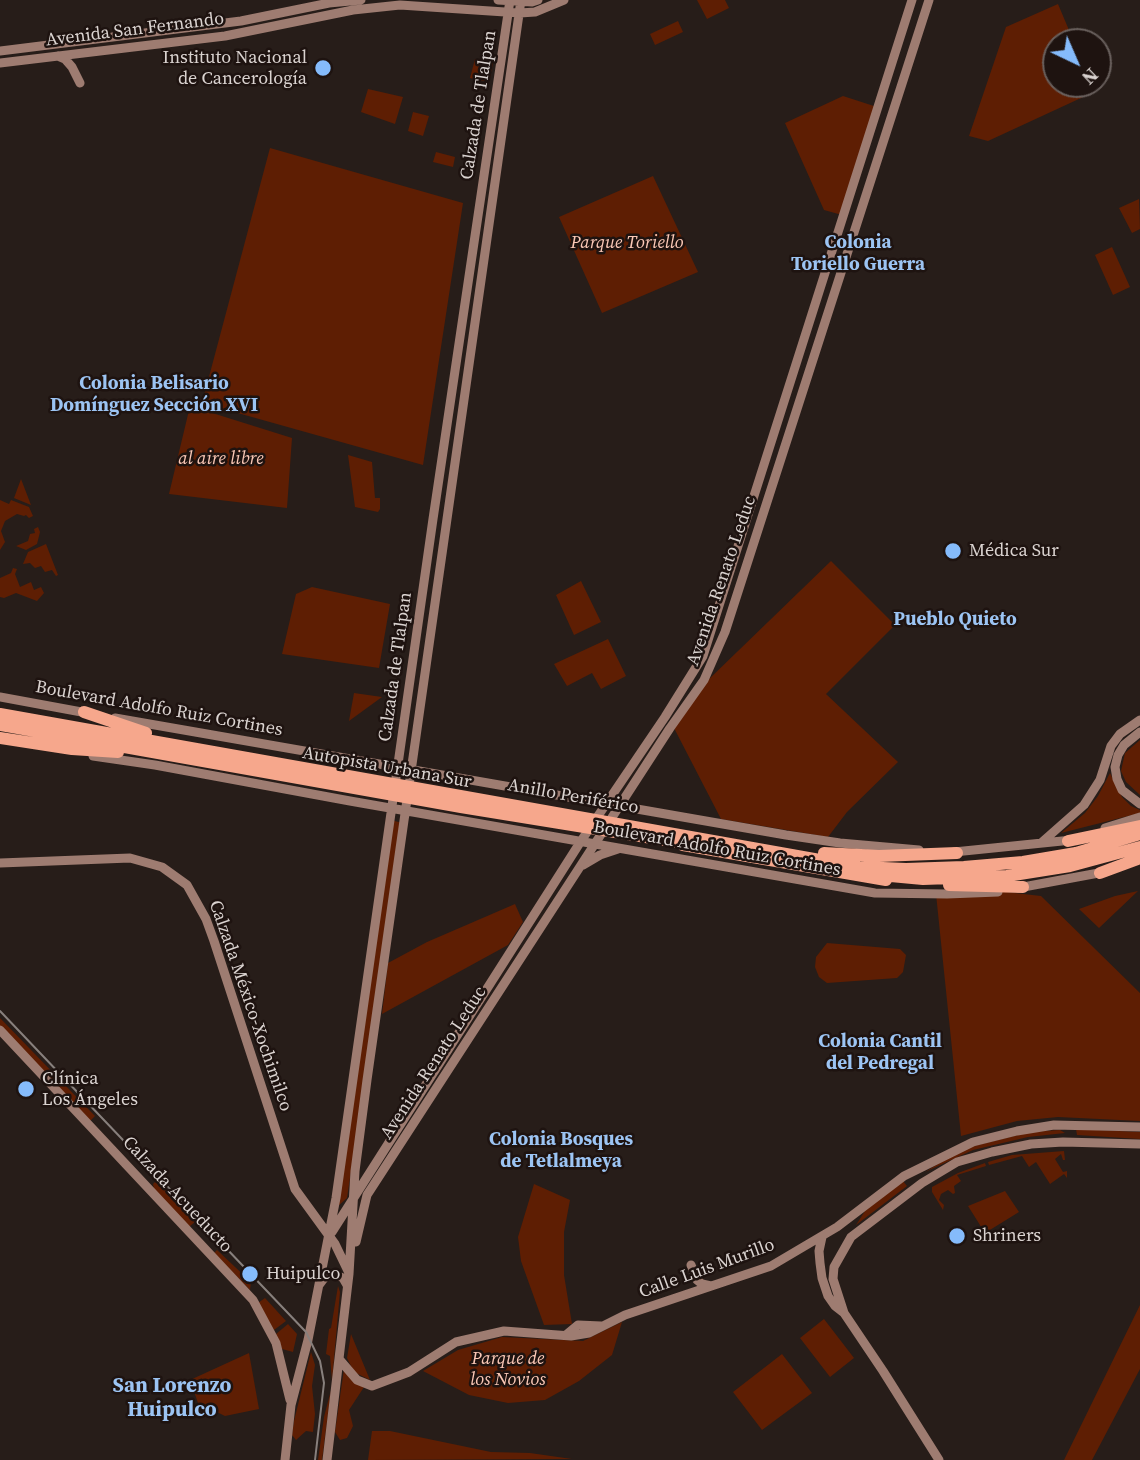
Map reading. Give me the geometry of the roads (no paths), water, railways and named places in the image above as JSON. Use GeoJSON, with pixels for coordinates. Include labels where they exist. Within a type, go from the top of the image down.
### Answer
{"type":"FeatureCollection","features":[{"type":"Feature","properties":{"kind":"highway"},"geometry":{"type":"LineString","coordinates":[[0,706],[111,728],[158,751]]}},
{"type":"Feature","properties":{"kind":"highway"},"geometry":{"type":"LineString","coordinates":[[84,712],[186,747]]}},
{"type":"Feature","properties":{"kind":"highway","name":"Autopista Urbana Sur"},"geometry":{"type":"LineString","coordinates":[[0,716],[158,751],[461,807],[898,878],[1007,876],[1070,866],[1140,847]]}},
{"type":"Feature","properties":{"kind":"highway","name":"Anillo Periférico"},"geometry":{"type":"LineString","coordinates":[[0,716],[373,780],[910,883],[972,883],[1050,876],[1140,859]]}},
{"type":"Feature","properties":{"kind":"highway","name":"Autopista Urbana Sur"},"geometry":{"type":"LineString","coordinates":[[0,727],[821,862],[900,872],[926,874],[1046,865],[1140,840]]}},
{"type":"Feature","properties":{"kind":"highway"},"geometry":{"type":"LineString","coordinates":[[0,740],[72,750],[158,751]]}},
{"type":"Feature","properties":{"kind":"highway"},"geometry":{"type":"LineString","coordinates":[[87,755],[158,751]]}},
{"type":"Feature","properties":{"kind":"highway","name":"Anillo Periférico"},"geometry":{"type":"LineString","coordinates":[[158,751],[422,803],[577,821]]}},
{"type":"Feature","properties":{"kind":"highway"},"geometry":{"type":"LineString","coordinates":[[1068,841],[1140,826]]}},
{"type":"Feature","properties":{"kind":"highway","name":"Anillo Periférico"},"geometry":{"type":"LineString","coordinates":[[623,829],[780,851],[859,867],[906,869],[1048,859],[1108,845],[1140,834]]}},
{"type":"Feature","properties":{"kind":"highway"},"geometry":{"type":"LineString","coordinates":[[780,851],[879,856],[957,853]]}},
{"type":"Feature","properties":{"kind":"highway"},"geometry":{"type":"LineString","coordinates":[[1100,873],[1140,859]]}},
{"type":"Feature","properties":{"kind":"highway"},"geometry":{"type":"LineString","coordinates":[[910,883],[1023,887]]}},
{"type":"Feature","properties":{"kind":"main road","name":"Avenida San Fernando"},"geometry":{"type":"LineString","coordinates":[[0,51],[241,21],[361,0]]}},
{"type":"Feature","properties":{"kind":"main road"},"geometry":{"type":"LineString","coordinates":[[498,0],[538,0]]}},
{"type":"Feature","properties":{"kind":"main road","name":"Avenida San Fernando"},"geometry":{"type":"LineString","coordinates":[[0,63],[190,41],[271,28],[354,10],[400,5],[520,13],[535,12],[564,0]]}},
{"type":"Feature","properties":{"kind":"main road","name":"Avenida Renato Leduc"},"geometry":{"type":"LineString","coordinates":[[323,1233],[353,1201],[581,841],[703,656],[912,0]]}},
{"type":"Feature","properties":{"kind":"main road","name":"Avenida Renato Leduc"},"geometry":{"type":"LineString","coordinates":[[350,1264],[367,1195],[704,680],[725,632],[929,0]]}},
{"type":"Feature","properties":{"kind":"main road","name":"Calzada de Tlalpan"},"geometry":{"type":"LineString","coordinates":[[285,1460],[291,1405],[318,1287],[323,1233],[393,809],[510,1]]}},
{"type":"Feature","properties":{"kind":"main road","name":"Calzada de Tlalpan"},"geometry":{"type":"LineString","coordinates":[[327,1460],[350,1264],[356,1162],[521,1]]}},
{"type":"Feature","properties":{"kind":"main road"},"geometry":{"type":"LineString","coordinates":[[312,7],[310,14],[317,18]]}},
{"type":"Feature","properties":{"kind":"main road"},"geometry":{"type":"LineString","coordinates":[[190,41],[193,27]]}},
{"type":"Feature","properties":{"kind":"main road"},"geometry":{"type":"LineString","coordinates":[[56,55],[65,59],[72,67],[80,83]]}},
{"type":"Feature","properties":{"kind":"main road"},"geometry":{"type":"LineString","coordinates":[[738,545],[751,548]]}},
{"type":"Feature","properties":{"kind":"main road"},"geometry":{"type":"LineString","coordinates":[[411,677],[414,682],[413,702],[420,705]]}},
{"type":"Feature","properties":{"kind":"main road","name":"Boulevard Adolfo Ruiz Cortines"},"geometry":{"type":"LineString","coordinates":[[0,697],[840,844],[957,853],[1068,841],[1140,817]]}},
{"type":"Feature","properties":{"kind":"main road"},"geometry":{"type":"LineString","coordinates":[[1038,845],[1084,806],[1100,780],[1111,746],[1120,734],[1140,720]]}},
{"type":"Feature","properties":{"kind":"main road"},"geometry":{"type":"LineString","coordinates":[[1140,732],[1124,744],[1115,767],[1122,790],[1140,804]]}},
{"type":"Feature","properties":{"kind":"main road","name":"Boulevard Adolfo Ruiz Cortines"},"geometry":{"type":"LineString","coordinates":[[0,740],[875,893],[947,894],[1003,891],[1100,873]]}},
{"type":"Feature","properties":{"kind":"main road"},"geometry":{"type":"LineString","coordinates":[[581,866],[600,855],[620,849]]}},
{"type":"Feature","properties":{"kind":"main road","name":"Calzada México-Xochimilco"},"geometry":{"type":"LineString","coordinates":[[0,863],[130,858],[162,867],[187,885],[206,919],[214,941],[295,1189],[349,1274]]}},
{"type":"Feature","properties":{"kind":"main road","name":"Calzada Acueducto"},"geometry":{"type":"LineString","coordinates":[[0,1030],[253,1300],[279,1350],[291,1405]]}},
{"type":"Feature","properties":{"kind":"main road","name":"Calle Luis Murillo"},"geometry":{"type":"LineString","coordinates":[[339,1359],[357,1380],[372,1387],[409,1372],[456,1342],[504,1331],[566,1335],[589,1333],[625,1315],[771,1266],[822,1237],[904,1176],[973,1142],[1017,1131],[1072,1124],[1140,1127]]}},
{"type":"Feature","properties":{"kind":"main road"},"geometry":{"type":"LineString","coordinates":[[939,1460],[844,1313],[833,1279],[834,1266],[851,1237],[912,1191],[957,1162],[1031,1144],[1140,1144]]}},
{"type":"Feature","properties":{"kind":"main road"},"geometry":{"type":"LineString","coordinates":[[356,1162],[358,1168],[363,1171],[374,1166]]}},
{"type":"Feature","properties":{"kind":"main road"},"geometry":{"type":"LineString","coordinates":[[918,1168],[922,1184]]}},
{"type":"Feature","properties":{"kind":"main road"},"geometry":{"type":"LineString","coordinates":[[904,1176],[912,1191]]}},
{"type":"Feature","properties":{"kind":"main road"},"geometry":{"type":"LineString","coordinates":[[822,1237],[819,1251],[822,1278],[835,1307],[844,1313]]}},
{"type":"Feature","properties":{"kind":"main road"},"geometry":{"type":"LineString","coordinates":[[691,1265],[697,1280],[712,1286]]}},
{"type":"Feature","properties":{"kind":"main road"},"geometry":{"type":"LineString","coordinates":[[318,1287],[325,1277],[334,1274],[343,1278],[347,1287]]}},
{"type":"Feature","properties":{"kind":"tram line"},"geometry":{"type":"LineString","coordinates":[[0,1011],[306,1332],[320,1361],[324,1383],[315,1460]]}},
{"type":"Feature","properties":{"kind":"place","name":"Instituto Nacional de Cancerología"},"geometry":{"type":"Point","coordinates":[323,68]}},
{"type":"Feature","properties":{"kind":"place","name":"Médica Sur"},"geometry":{"type":"Point","coordinates":[953,551]}},
{"type":"Feature","properties":{"kind":"place","name":"Clínica Los Ángeles"},"geometry":{"type":"Point","coordinates":[26,1089]}},
{"type":"Feature","properties":{"kind":"place","name":"Shriners"},"geometry":{"type":"Point","coordinates":[957,1236]}},
{"type":"Feature","properties":{"kind":"place","name":"Huipulco"},"geometry":{"type":"Point","coordinates":[250,1274]}},
{"type":"Feature","properties":{"kind":"district","name":"Colonia Toriello Guerra"},"geometry":{"type":"Point","coordinates":[858,254]}},
{"type":"Feature","properties":{"kind":"district","name":"Colonia Belisario Domínguez Sección XVI"},"geometry":{"type":"Point","coordinates":[154,395]}},
{"type":"Feature","properties":{"kind":"district","name":"Pueblo Quieto"},"geometry":{"type":"Point","coordinates":[955,620]}},
{"type":"Feature","properties":{"kind":"district","name":"Colonia Cantil del Pedregal"},"geometry":{"type":"Point","coordinates":[880,1053]}},
{"type":"Feature","properties":{"kind":"district","name":"Colonia Bosques de Tetlalmeya"},"geometry":{"type":"Point","coordinates":[561,1151]}},
{"type":"Feature","properties":{"kind":"district","name":"San Lorenzo Huipulco"},"geometry":{"type":"Point","coordinates":[172,1399]}},
{"type":"Feature","properties":{"kind":"park label","name":"Parque Toriello"},"geometry":{"type":"Point","coordinates":[627,243]}},
{"type":"Feature","properties":{"kind":"park label","name":"al aire libre"},"geometry":{"type":"Point","coordinates":[221,459]}},
{"type":"Feature","properties":{"kind":"park label","name":"Parque de los Novios"},"geometry":{"type":"Point","coordinates":[508,1369]}}]}
